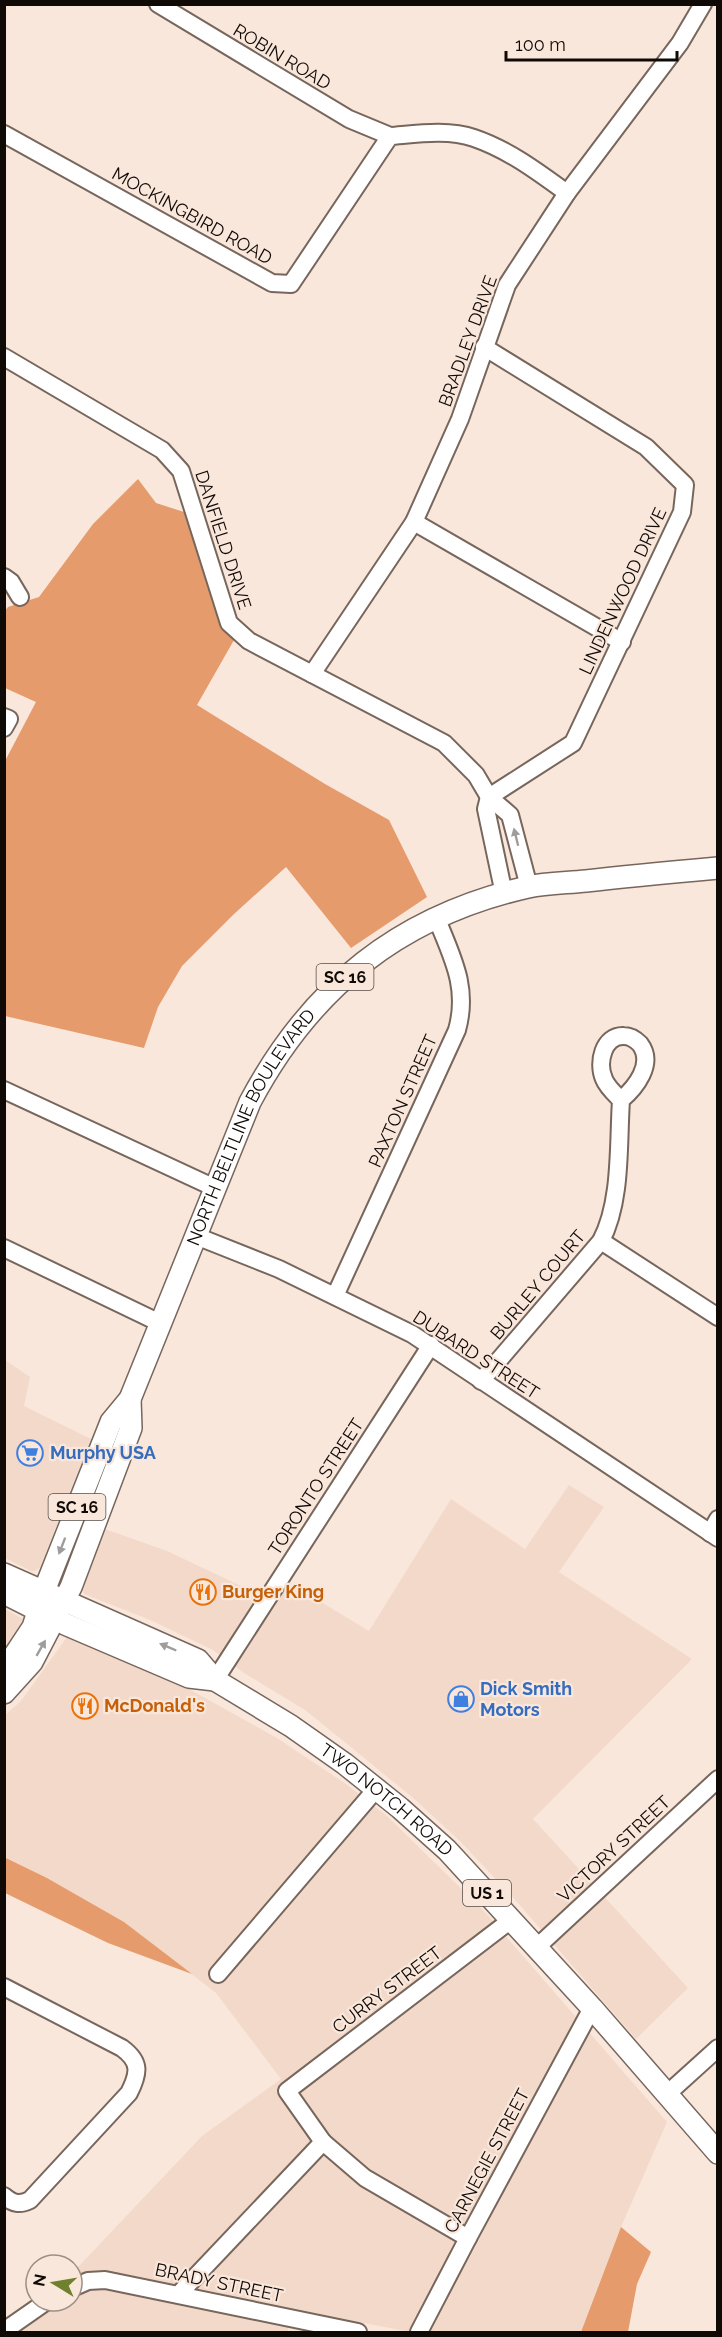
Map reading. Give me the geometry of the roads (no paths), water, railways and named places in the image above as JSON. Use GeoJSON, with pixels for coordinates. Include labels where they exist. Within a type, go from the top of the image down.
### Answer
{"type":"FeatureCollection","features":[{"type":"Feature","properties":{"kind":"main road","name":"NORTH BELTLINE BOULEVARD"},"geometry":{"type":"LineString","coordinates":[[50,1605],[131,1428],[130,1399],[250,1102],[273,1060],[302,1021],[336,984],[354,970],[392,942],[436,917],[529,887],[717,868]]}},
{"type":"Feature","properties":{"kind":"main road","name":"TWO NOTCH ROAD"},"geometry":{"type":"LineString","coordinates":[[4,1574],[50,1605]]}},
{"type":"Feature","properties":{"kind":"main road","name":"TWO NOTCH ROAD"},"geometry":{"type":"LineString","coordinates":[[4,1593],[50,1605],[198,1660],[215,1680],[291,1726],[377,1788],[447,1851],[592,2008],[717,2153]]}},
{"type":"Feature","properties":{"kind":"main road"},"geometry":{"type":"LineString","coordinates":[[4,1671],[50,1605]]}},
{"type":"Feature","properties":{"kind":"main road"},"geometry":{"type":"LineString","coordinates":[[4,1693],[32,1662],[50,1605]]}},
{"type":"Feature","properties":{"kind":"street","name":"ROBIN ROAD"},"geometry":{"type":"LineString","coordinates":[[158,4],[349,120],[390,136]]}},
{"type":"Feature","properties":{"kind":"street","name":"BRADLEY DRIVE"},"geometry":{"type":"LineString","coordinates":[[312,674],[414,522],[460,419],[507,285],[567,193],[680,43],[703,4]]}},
{"type":"Feature","properties":{"kind":"street"},"geometry":{"type":"LineString","coordinates":[[390,136],[431,133],[472,137],[522,160],[567,193]]}},
{"type":"Feature","properties":{"kind":"street","name":"MOCKINGBIRD ROAD"},"geometry":{"type":"LineString","coordinates":[[4,134],[272,283],[291,284],[390,136]]}},
{"type":"Feature","properties":{"kind":"street","name":"LINDENWOOD DRIVE"},"geometry":{"type":"LineString","coordinates":[[484,347],[646,447],[685,485],[682,512],[573,743],[489,797]]}},
{"type":"Feature","properties":{"kind":"street","name":"DANFIELD DRIVE"},"geometry":{"type":"LineString","coordinates":[[4,357],[162,450],[181,471],[229,623],[249,641],[444,742],[476,775],[489,797],[510,815],[529,887]]}},
{"type":"Feature","properties":{"kind":"street"},"geometry":{"type":"LineString","coordinates":[[414,522],[622,642]]}},
{"type":"Feature","properties":{"kind":"street"},"geometry":{"type":"LineString","coordinates":[[4,577],[20,597]]}},
{"type":"Feature","properties":{"kind":"street"},"geometry":{"type":"LineString","coordinates":[[4,717],[9,719],[4,728]]}},
{"type":"Feature","properties":{"kind":"street"},"geometry":{"type":"LineString","coordinates":[[489,797],[486,809],[504,894]]}},
{"type":"Feature","properties":{"kind":"street","name":"PAXTON STREET"},"geometry":{"type":"LineString","coordinates":[[335,1296],[456,1030],[461,1014],[459,975],[436,917]]}},
{"type":"Feature","properties":{"kind":"street"},"geometry":{"type":"LineString","coordinates":[[4,1090],[215,1188]]}},
{"type":"Feature","properties":{"kind":"street","name":"BURLEY COURT"},"geometry":{"type":"LineString","coordinates":[[481,1381],[601,1241],[613,1210],[621,1101]]}},
{"type":"Feature","properties":{"kind":"street","name":"DUBARD STREET"},"geometry":{"type":"LineString","coordinates":[[196,1236],[260,1261],[335,1296],[431,1346],[481,1381],[715,1530]]}},
{"type":"Feature","properties":{"kind":"street"},"geometry":{"type":"LineString","coordinates":[[601,1241],[717,1317]]}},
{"type":"Feature","properties":{"kind":"street"},"geometry":{"type":"LineString","coordinates":[[4,1248],[162,1324]]}},
{"type":"Feature","properties":{"kind":"street","name":"TORONTO STREET"},"geometry":{"type":"LineString","coordinates":[[215,1680],[431,1346]]}},
{"type":"Feature","properties":{"kind":"street","name":"VICTORY STREET"},"geometry":{"type":"LineString","coordinates":[[536,1948],[717,1779]]}},
{"type":"Feature","properties":{"kind":"street"},"geometry":{"type":"LineString","coordinates":[[219,1974],[377,1788]]}},
{"type":"Feature","properties":{"kind":"street","name":"CURRY STREET"},"geometry":{"type":"LineString","coordinates":[[323,2142],[287,2091],[511,1920]]}},
{"type":"Feature","properties":{"kind":"street"},"geometry":{"type":"LineString","coordinates":[[4,1987],[122,2048],[131,2055],[137,2066],[134,2084],[129,2093],[30,2199],[23,2204],[15,2203],[4,2196]]}},
{"type":"Feature","properties":{"kind":"street","name":"CARNEGIE STREET"},"geometry":{"type":"LineString","coordinates":[[419,2332],[592,2008]]}},
{"type":"Feature","properties":{"kind":"street"},"geometry":{"type":"LineString","coordinates":[[666,2095],[717,2048]]}},
{"type":"Feature","properties":{"kind":"street"},"geometry":{"type":"LineString","coordinates":[[179,2294],[323,2142],[364,2178],[468,2238]]}},
{"type":"Feature","properties":{"kind":"street","name":"BRADY STREET"},"geometry":{"type":"LineString","coordinates":[[84,2283],[105,2280],[358,2332]]}},
{"type":"Feature","properties":{"kind":"street"},"geometry":{"type":"LineString","coordinates":[[4,2331],[29,2313]]}},
{"type":"Feature","properties":{"kind":"place","name":"Murphy USA"},"geometry":{"type":"Point","coordinates":[30,1453]}},
{"type":"Feature","properties":{"kind":"place","name":"Burger King"},"geometry":{"type":"Point","coordinates":[203,1592]}},
{"type":"Feature","properties":{"kind":"place","name":"Dick Smith Motors"},"geometry":{"type":"Point","coordinates":[461,1699]}},
{"type":"Feature","properties":{"kind":"place","name":"McDonald's"},"geometry":{"type":"Point","coordinates":[85,1706]}}]}
